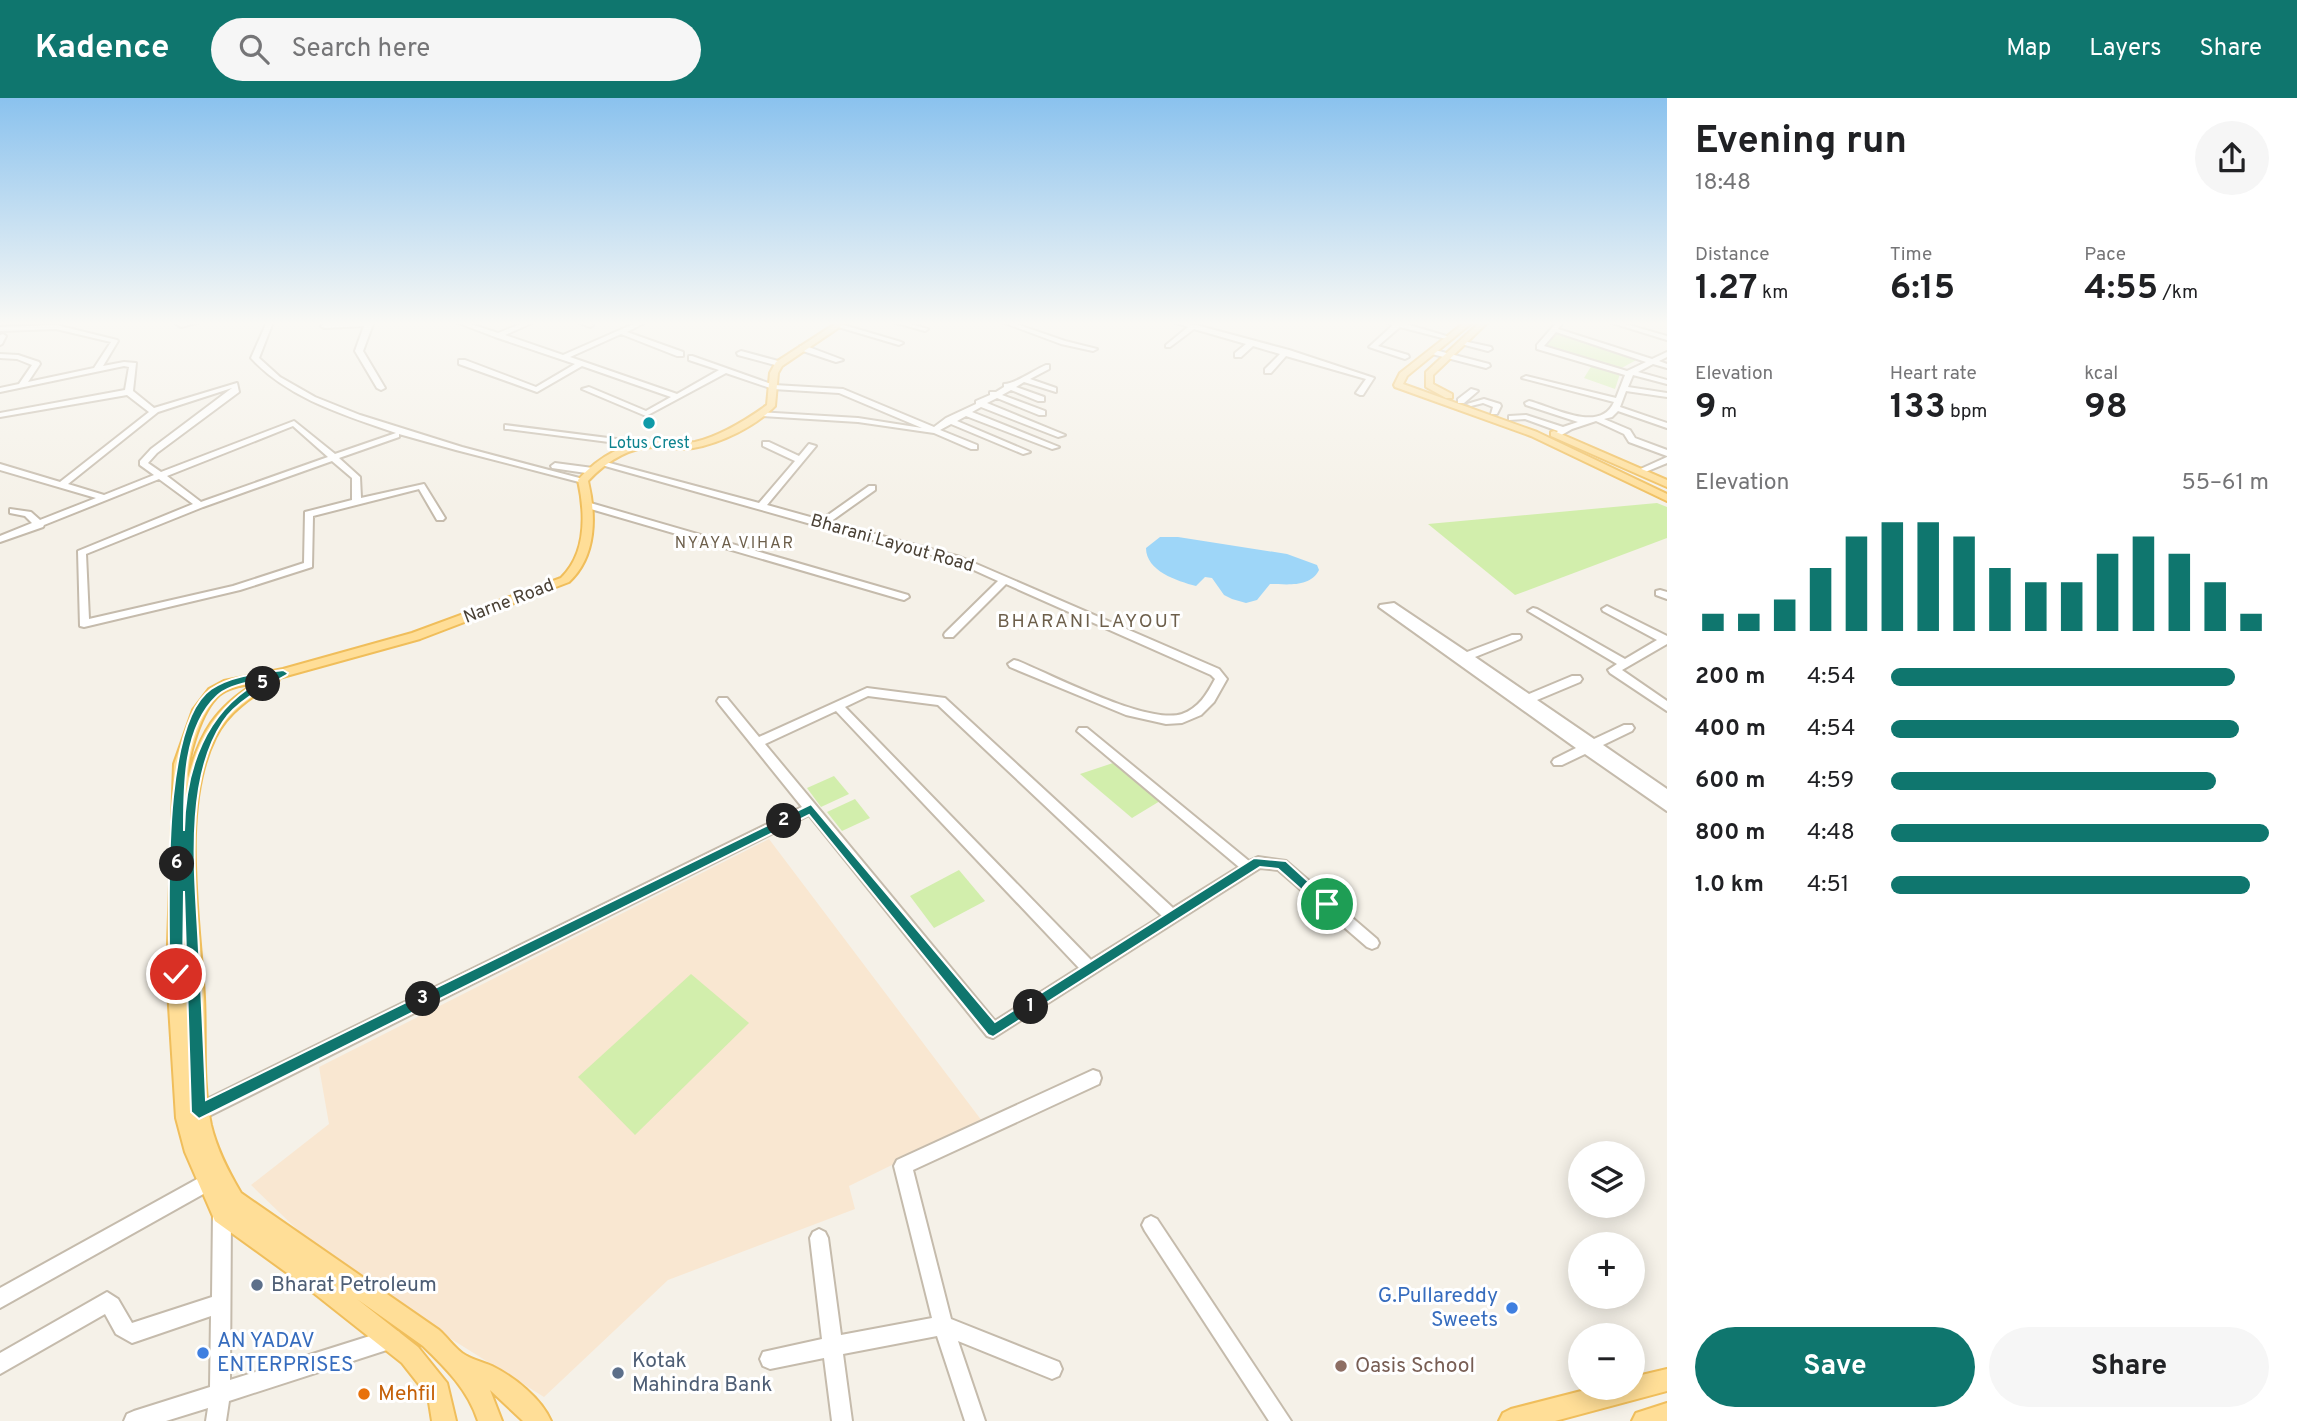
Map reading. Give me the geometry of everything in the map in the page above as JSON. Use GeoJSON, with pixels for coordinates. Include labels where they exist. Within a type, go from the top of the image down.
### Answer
{"type":"FeatureCollection","features":[{"type":"Feature","properties":{"kind":"main road"},"geometry":{"type":"LineString","coordinates":[[583,481],[621,452],[640,444],[696,445],[761,414],[771,406],[775,384]]}},
{"type":"Feature","properties":{"kind":"main road"},"geometry":{"type":"LineString","coordinates":[[1399,384],[1534,434],[1667,498]]}},
{"type":"Feature","properties":{"kind":"main road"},"geometry":{"type":"LineString","coordinates":[[1430,384],[1435,391],[1561,432],[1667,484]]}},
{"type":"Feature","properties":{"kind":"main road","name":"Narne Road"},"geometry":{"type":"LineString","coordinates":[[222,1214],[195,1152],[187,1118],[176,974],[181,764],[198,713],[214,692],[247,678],[283,673],[430,632],[565,580],[574,574],[582,560],[587,505],[583,481]]}},
{"type":"Feature","properties":{"kind":"main road","name":"Narne Road"},"geometry":{"type":"LineString","coordinates":[[283,673],[254,688],[219,719],[199,762],[190,816],[199,1112],[215,1170],[234,1200],[431,1338],[458,1363],[485,1400],[490,1421]]}},
{"type":"Feature","properties":{"kind":"main road"},"geometry":{"type":"LineString","coordinates":[[222,1214],[309,1275],[410,1354],[439,1391],[444,1421]]}},
{"type":"Feature","properties":{"kind":"main road"},"geometry":{"type":"LineString","coordinates":[[458,1363],[495,1377],[519,1398],[539,1421]]}},
{"type":"Feature","properties":{"kind":"main road"},"geometry":{"type":"LineString","coordinates":[[1511,1421],[1667,1380]]}},
{"type":"Feature","properties":{"kind":"main road"},"geometry":{"type":"LineString","coordinates":[[1644,1421],[1667,1415]]}},
{"type":"Feature","properties":{"kind":"street"},"geometry":{"type":"LineString","coordinates":[[0,390],[32,384]]}},
{"type":"Feature","properties":{"kind":"street"},"geometry":{"type":"LineString","coordinates":[[128,392],[130,384]]}},
{"type":"Feature","properties":{"kind":"street"},"geometry":{"type":"LineString","coordinates":[[287,384],[355,416],[455,449],[583,481]]}},
{"type":"Feature","properties":{"kind":"street"},"geometry":{"type":"LineString","coordinates":[[297,384],[320,396],[463,445],[556,467],[597,468]]}},
{"type":"Feature","properties":{"kind":"street"},"geometry":{"type":"LineString","coordinates":[[379,384],[382,388]]}},
{"type":"Feature","properties":{"kind":"street"},"geometry":{"type":"LineString","coordinates":[[520,384],[537,390],[547,384]]}},
{"type":"Feature","properties":{"kind":"street"},"geometry":{"type":"LineString","coordinates":[[642,384],[677,396]]}},
{"type":"Feature","properties":{"kind":"street"},"geometry":{"type":"LineString","coordinates":[[586,389],[646,414],[700,384]]}},
{"type":"Feature","properties":{"kind":"street"},"geometry":{"type":"LineString","coordinates":[[765,384],[774,387],[840,391],[931,432],[974,447]]}},
{"type":"Feature","properties":{"kind":"street"},"geometry":{"type":"LineString","coordinates":[[761,414],[858,420],[931,432],[1012,384]]}},
{"type":"Feature","properties":{"kind":"street"},"geometry":{"type":"LineString","coordinates":[[1035,384],[1053,390]]}},
{"type":"Feature","properties":{"kind":"street"},"geometry":{"type":"LineString","coordinates":[[1360,393],[1367,384]]}},
{"type":"Feature","properties":{"kind":"street"},"geometry":{"type":"LineString","coordinates":[[1545,384],[1617,405],[1667,426]]}},
{"type":"Feature","properties":{"kind":"street"},"geometry":{"type":"LineString","coordinates":[[1561,432],[1584,421],[1609,415],[1617,405],[1625,384]]}},
{"type":"Feature","properties":{"kind":"street"},"geometry":{"type":"LineString","coordinates":[[152,411],[234,385],[236,390],[144,459],[143,463],[200,505]]}},
{"type":"Feature","properties":{"kind":"street"},"geometry":{"type":"LineString","coordinates":[[1007,386],[1041,399]]}},
{"type":"Feature","properties":{"kind":"street"},"geometry":{"type":"LineString","coordinates":[[1623,388],[1667,395]]}},
{"type":"Feature","properties":{"kind":"street"},"geometry":{"type":"LineString","coordinates":[[1466,402],[1474,391]]}},
{"type":"Feature","properties":{"kind":"street"},"geometry":{"type":"LineString","coordinates":[[0,415],[128,392],[152,411]]}},
{"type":"Feature","properties":{"kind":"street"},"geometry":{"type":"LineString","coordinates":[[993,394],[1042,413]]}},
{"type":"Feature","properties":{"kind":"street"},"geometry":{"type":"LineString","coordinates":[[979,403],[1061,435]]}},
{"type":"Feature","properties":{"kind":"street"},"geometry":{"type":"LineString","coordinates":[[1529,403],[1584,421]]}},
{"type":"Feature","properties":{"kind":"street"},"geometry":{"type":"LineString","coordinates":[[61,485],[154,412],[152,411]]}},
{"type":"Feature","properties":{"kind":"street"},"geometry":{"type":"LineString","coordinates":[[964,412],[1055,447]]}},
{"type":"Feature","properties":{"kind":"street"},"geometry":{"type":"LineString","coordinates":[[1597,419],[1627,432],[1632,440],[1667,453]]}},
{"type":"Feature","properties":{"kind":"street"},"geometry":{"type":"LineString","coordinates":[[949,420],[1026,452]]}},
{"type":"Feature","properties":{"kind":"street"},"geometry":{"type":"LineString","coordinates":[[0,539],[294,423],[356,477],[357,502]]}},
{"type":"Feature","properties":{"kind":"street"},"geometry":{"type":"LineString","coordinates":[[508,427],[640,444]]}},
{"type":"Feature","properties":{"kind":"street"},"geometry":{"type":"LineString","coordinates":[[396,435],[200,505],[81,552],[84,624],[236,587],[309,565],[308,514],[421,486],[440,517]]}},
{"type":"Feature","properties":{"kind":"street"},"geometry":{"type":"LineString","coordinates":[[766,444],[800,460]]}},
{"type":"Feature","properties":{"kind":"street"},"geometry":{"type":"LineString","coordinates":[[761,507],[812,446]]}},
{"type":"Feature","properties":{"kind":"street"},"geometry":{"type":"LineString","coordinates":[[1640,471],[1667,460]]}},
{"type":"Feature","properties":{"kind":"street"},"geometry":{"type":"LineString","coordinates":[[1655,466],[1667,471]]}},
{"type":"Feature","properties":{"kind":"street"},"geometry":{"type":"LineString","coordinates":[[0,467],[106,498]]}},
{"type":"Feature","properties":{"kind":"street","name":"Bharani Layout Road"},"geometry":{"type":"LineString","coordinates":[[597,468],[761,507],[957,559],[1215,672],[1221,679],[1212,700],[1187,718],[1167,721],[1143,718],[1014,664]]}},
{"type":"Feature","properties":{"kind":"street"},"geometry":{"type":"LineString","coordinates":[[821,524],[872,488]]}},
{"type":"Feature","properties":{"kind":"street"},"geometry":{"type":"LineString","coordinates":[[587,505],[904,597]]}},
{"type":"Feature","properties":{"kind":"street"},"geometry":{"type":"LineString","coordinates":[[13,511],[28,514],[40,525]]}},
{"type":"Feature","properties":{"kind":"street"},"geometry":{"type":"LineString","coordinates":[[949,635],[1004,580]]}},
{"type":"Feature","properties":{"kind":"street"},"geometry":{"type":"LineString","coordinates":[[1667,796],[1590,747],[1384,607],[1394,606],[1528,699],[1590,747],[1667,806]]}},
{"type":"Feature","properties":{"kind":"street"},"geometry":{"type":"LineString","coordinates":[[1607,609],[1666,640]]}},
{"type":"Feature","properties":{"kind":"street"},"geometry":{"type":"LineString","coordinates":[[1532,611],[1623,663]]}},
{"type":"Feature","properties":{"kind":"street"},"geometry":{"type":"LineString","coordinates":[[1466,656],[1516,636]]}},
{"type":"Feature","properties":{"kind":"street"},"geometry":{"type":"LineString","coordinates":[[1666,640],[1615,668],[1615,674],[1667,707]]}},
{"type":"Feature","properties":{"kind":"street"},"geometry":{"type":"LineString","coordinates":[[1528,699],[1576,678]]}},
{"type":"Feature","properties":{"kind":"street"},"geometry":{"type":"LineString","coordinates":[[757,743],[867,692],[941,701],[1173,917]]}},
{"type":"Feature","properties":{"kind":"street"},"geometry":{"type":"LineString","coordinates":[[723,701],[993,1031],[1258,862],[1281,865],[1372,943]]}},
{"type":"Feature","properties":{"kind":"street"},"geometry":{"type":"LineString","coordinates":[[838,706],[1090,969]]}},
{"type":"Feature","properties":{"kind":"street"},"geometry":{"type":"LineString","coordinates":[[1558,762],[1628,728]]}},
{"type":"Feature","properties":{"kind":"street"},"geometry":{"type":"LineString","coordinates":[[1083,731],[1249,868]]}},
{"type":"Feature","properties":{"kind":"street"},"geometry":{"type":"LineString","coordinates":[[199,1112],[811,808]]}},
{"type":"Feature","properties":{"kind":"street"},"geometry":{"type":"LineString","coordinates":[[975,1421],[943,1325],[903,1166],[1093,1077]]}},
{"type":"Feature","properties":{"kind":"street"},"geometry":{"type":"LineString","coordinates":[[0,1298],[208,1182]]}},
{"type":"Feature","properties":{"kind":"street"},"geometry":{"type":"LineString","coordinates":[[216,1421],[220,1396],[222,1214]]}},
{"type":"Feature","properties":{"kind":"street"},"geometry":{"type":"LineString","coordinates":[[1151,1225],[1281,1421]]}},
{"type":"Feature","properties":{"kind":"street"},"geometry":{"type":"LineString","coordinates":[[818,1238],[842,1421]]}},
{"type":"Feature","properties":{"kind":"street"},"geometry":{"type":"LineString","coordinates":[[0,1364],[107,1302],[112,1305],[121,1327],[132,1333],[222,1303]]}},
{"type":"Feature","properties":{"kind":"street"},"geometry":{"type":"LineString","coordinates":[[769,1359],[943,1325],[1052,1369]]}},
{"type":"Feature","properties":{"kind":"street"},"geometry":{"type":"LineString","coordinates":[[134,1421],[220,1396],[393,1339]]}},
{"type":"Feature","properties":{"kind":"shaded area"},"geometry":{"type":"Polygon","coordinates":[[[769,839],[982,1121],[849,1186],[855,1209],[668,1280],[544,1397],[336,1267],[251,1185],[329,1124],[319,1067],[769,839]]]}},
{"type":"Feature","properties":{"kind":"green space"},"geometry":{"type":"Polygon","coordinates":[[[1600,384],[1617,384],[1615,389],[1600,384]]]}},
{"type":"Feature","properties":{"kind":"green space"},"geometry":{"type":"Polygon","coordinates":[[[1657,503],[1667,507],[1667,538],[1515,595],[1428,524],[1657,503]]]}},
{"type":"Feature","properties":{"kind":"green space"},"geometry":{"type":"Polygon","coordinates":[[[1113,763],[1160,801],[1132,818],[1080,774],[1113,763]]]}},
{"type":"Feature","properties":{"kind":"green space"},"geometry":{"type":"Polygon","coordinates":[[[834,776],[849,794],[821,807],[807,788],[834,776]]]}},
{"type":"Feature","properties":{"kind":"green space"},"geometry":{"type":"Polygon","coordinates":[[[855,799],[870,818],[842,831],[827,812],[855,799]]]}},
{"type":"Feature","properties":{"kind":"green space"},"geometry":{"type":"Polygon","coordinates":[[[959,870],[985,901],[934,928],[910,896],[959,870]]]}},
{"type":"Feature","properties":{"kind":"green space"},"geometry":{"type":"Polygon","coordinates":[[[691,974],[749,1023],[635,1135],[578,1077],[691,974]]]}},
{"type":"Feature","properties":{"kind":"water"},"geometry":{"type":"Polygon","coordinates":[[[1160,537],[1178,537],[1287,554],[1317,565],[1319,570],[1310,580],[1304,582],[1270,584],[1257,600],[1246,603],[1224,595],[1212,578],[1205,577],[1196,586],[1172,578],[1157,569],[1147,556],[1146,548],[1160,537]]]}},
{"type":"Feature","properties":{"kind":"place","name":"Lotus Crest"},"geometry":{"type":"Point","coordinates":[649,423]}},
{"type":"Feature","properties":{"kind":"place","name":"Bharat Petroleum"},"geometry":{"type":"Point","coordinates":[257,1285]}},
{"type":"Feature","properties":{"kind":"place","name":"G.Pullareddy Sweets"},"geometry":{"type":"Point","coordinates":[1512,1308]}},
{"type":"Feature","properties":{"kind":"place","name":"AN YADAV ENTERPRISES"},"geometry":{"type":"Point","coordinates":[203,1353]}},
{"type":"Feature","properties":{"kind":"place","name":"Oasis School"},"geometry":{"type":"Point","coordinates":[1341,1366]}},
{"type":"Feature","properties":{"kind":"place","name":"Kotak Mahindra Bank"},"geometry":{"type":"Point","coordinates":[618,1373]}},
{"type":"Feature","properties":{"kind":"place","name":"Mehfil"},"geometry":{"type":"Point","coordinates":[364,1394]}},
{"type":"Feature","properties":{"kind":"district","name":"NYAYA VIHAR"},"geometry":{"type":"Point","coordinates":[735,544]}},
{"type":"Feature","properties":{"kind":"district","name":"BHARANI LAYOUT"},"geometry":{"type":"Point","coordinates":[1090,622]}},
{"type":"Feature","properties":{"kind":"route"},"geometry":{"type":"LineString","coordinates":[[176,974],[178,818],[181,764],[188,739],[198,713],[214,692],[247,678],[283,673],[254,688],[219,719],[203,747],[199,762],[190,816],[190,876],[199,1112],[498,961],[811,808],[993,1031],[1258,862],[1281,865],[1327,904]]}}]}
